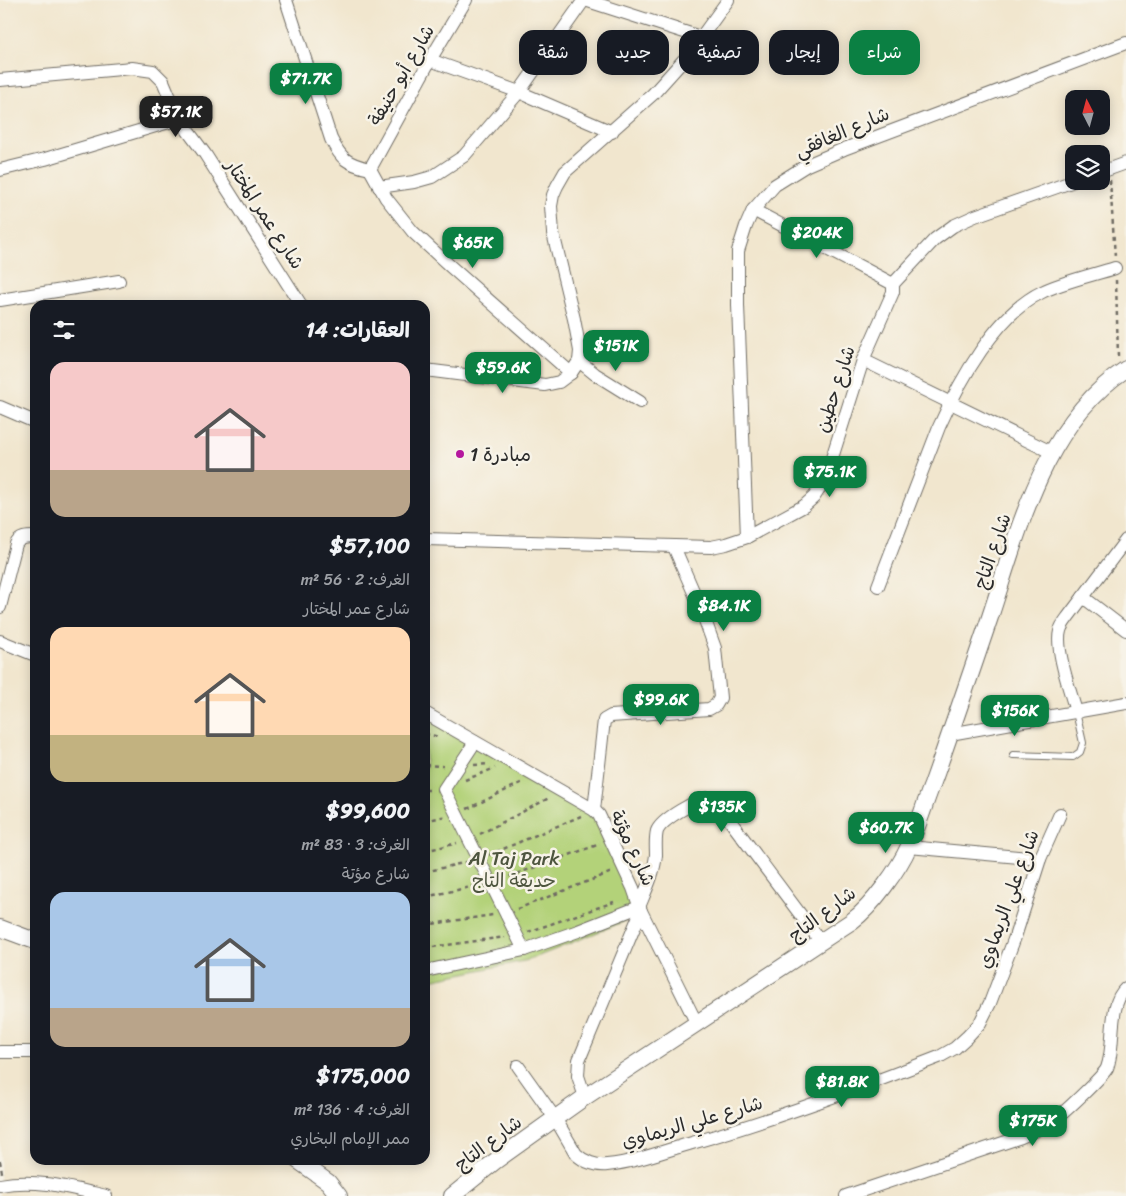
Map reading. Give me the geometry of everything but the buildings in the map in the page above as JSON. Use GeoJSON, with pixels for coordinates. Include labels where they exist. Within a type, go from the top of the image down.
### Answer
{"type":"FeatureCollection","features":[{"type":"Feature","properties":{"kind":"street"},"geometry":{"type":"LineString","coordinates":[[286,0],[331,139],[343,159],[354,166],[370,169],[386,198],[413,232],[450,267],[571,372]]}},
{"type":"Feature","properties":{"kind":"street","name":"شارع أبو حنيفة"},"geometry":{"type":"LineString","coordinates":[[370,169],[430,60],[466,0]]}},
{"type":"Feature","properties":{"kind":"street"},"geometry":{"type":"LineString","coordinates":[[380,187],[414,182],[432,177],[464,156],[519,92],[585,0],[679,30]]}},
{"type":"Feature","properties":{"kind":"street"},"geometry":{"type":"LineString","coordinates":[[705,30],[728,0]]}},
{"type":"Feature","properties":{"kind":"street","name":"شارع الغافقي"},"geometry":{"type":"LineString","coordinates":[[746,537],[738,305],[738,251],[753,210],[775,186],[807,165],[844,149],[1126,43]]}},
{"type":"Feature","properties":{"kind":"street"},"geometry":{"type":"LineString","coordinates":[[430,60],[519,92],[612,132]]}},
{"type":"Feature","properties":{"kind":"street"},"geometry":{"type":"LineString","coordinates":[[430,371],[545,385],[559,382],[571,372],[579,361],[580,351],[553,233],[551,206],[553,195],[565,172],[612,132],[679,65]]}},
{"type":"Feature","properties":{"kind":"street","name":"شارع عمر المختار"},"geometry":{"type":"LineString","coordinates":[[0,80],[143,68],[158,74],[163,81],[179,119],[205,154],[298,300]]}},
{"type":"Feature","properties":{"kind":"street"},"geometry":{"type":"LineString","coordinates":[[0,170],[45,160],[179,119]]}},
{"type":"Feature","properties":{"kind":"street"},"geometry":{"type":"LineString","coordinates":[[1110,169],[1126,163]]}},
{"type":"Feature","properties":{"kind":"street","name":"شارع حطين"},"geometry":{"type":"LineString","coordinates":[[430,539],[711,547],[746,537],[804,506],[814,497],[825,480],[863,360],[893,292],[893,284],[935,239],[953,226],[1027,196],[1065,184]]}},
{"type":"Feature","properties":{"kind":"street"},"geometry":{"type":"LineString","coordinates":[[753,210],[893,284]]}},
{"type":"Feature","properties":{"kind":"street"},"geometry":{"type":"LineString","coordinates":[[878,586],[939,427],[950,403],[980,351],[1007,320],[1026,302],[1043,291],[1115,268]]}},
{"type":"Feature","properties":{"kind":"street"},"geometry":{"type":"LineString","coordinates":[[0,300],[119,281]]}},
{"type":"Feature","properties":{"kind":"street"},"geometry":{"type":"LineString","coordinates":[[863,360],[1052,453]]}},
{"type":"Feature","properties":{"kind":"street"},"geometry":{"type":"LineString","coordinates":[[579,361],[595,374],[640,402]]}},
{"type":"Feature","properties":{"kind":"street","name":"شارع التاج"},"geometry":{"type":"LineString","coordinates":[[452,1196],[494,1162],[585,1097],[821,942],[866,909],[888,880],[909,847],[950,734],[1020,527],[1052,453],[1072,420],[1095,394],[1126,369]]}},
{"type":"Feature","properties":{"kind":"street"},"geometry":{"type":"LineString","coordinates":[[0,407],[30,420]]}},
{"type":"Feature","properties":{"kind":"street"},"geometry":{"type":"LineString","coordinates":[[0,607],[16,544],[18,540],[30,537]]}},
{"type":"Feature","properties":{"kind":"street"},"geometry":{"type":"LineString","coordinates":[[1076,712],[1061,657],[1060,630],[1126,540]]}},
{"type":"Feature","properties":{"kind":"street"},"geometry":{"type":"LineString","coordinates":[[594,810],[604,720],[611,716],[709,709],[716,705],[720,698],[715,648],[701,609],[674,547]]}},
{"type":"Feature","properties":{"kind":"street"},"geometry":{"type":"LineString","coordinates":[[1083,597],[1126,630]]}},
{"type":"Feature","properties":{"kind":"street"},"geometry":{"type":"LineString","coordinates":[[0,641],[30,653]]}},
{"type":"Feature","properties":{"kind":"street"},"geometry":{"type":"LineString","coordinates":[[950,734],[1126,703]]}},
{"type":"Feature","properties":{"kind":"street","name":"شارع مؤتة"},"geometry":{"type":"LineString","coordinates":[[430,716],[594,810],[599,815],[638,904],[697,1024]]}},
{"type":"Feature","properties":{"kind":"street"},"geometry":{"type":"LineString","coordinates":[[475,742],[444,789],[524,950]]}},
{"type":"Feature","properties":{"kind":"street"},"geometry":{"type":"LineString","coordinates":[[585,1097],[578,1076],[579,1060],[638,904],[648,887],[656,855],[657,835],[661,826],[675,815],[709,798],[716,802],[821,942]]}},
{"type":"Feature","properties":{"kind":"street","name":"شارع علي الريماوي"},"geometry":{"type":"LineString","coordinates":[[518,1066],[555,1118],[576,1154],[581,1159],[599,1165],[606,1165],[625,1162],[730,1132],[938,1058],[955,1048],[980,1023],[990,1003],[1015,937],[1040,859],[1060,814]]}},
{"type":"Feature","properties":{"kind":"street"},"geometry":{"type":"LineString","coordinates":[[909,847],[1040,859]]}},
{"type":"Feature","properties":{"kind":"street"},"geometry":{"type":"LineString","coordinates":[[430,970],[524,950],[578,932],[638,904]]}},
{"type":"Feature","properties":{"kind":"street"},"geometry":{"type":"LineString","coordinates":[[0,928],[30,939]]}},
{"type":"Feature","properties":{"kind":"street"},"geometry":{"type":"LineString","coordinates":[[846,1196],[1021,1137],[1056,1119],[1098,1080],[1107,1069],[1117,1004],[1123,990],[1126,988]]}},
{"type":"Feature","properties":{"kind":"street"},"geometry":{"type":"LineString","coordinates":[[0,1052],[30,1052]]}},
{"type":"Feature","properties":{"kind":"street"},"geometry":{"type":"LineString","coordinates":[[304,1165],[328,1182],[339,1196]]}},
{"type":"Feature","properties":{"kind":"street"},"geometry":{"type":"LineString","coordinates":[[0,1185],[33,1182],[106,1196]]}},
{"type":"Feature","properties":{"kind":"lane"},"geometry":{"type":"LineString","coordinates":[[1014,755],[1072,757],[1080,752],[1083,742],[1076,712]]}},
{"type":"Feature","properties":{"kind":"path"},"geometry":{"type":"LineString","coordinates":[[430,765],[459,766],[510,762]]}},
{"type":"Feature","properties":{"kind":"path"},"geometry":{"type":"LineString","coordinates":[[444,789],[510,762]]}},
{"type":"Feature","properties":{"kind":"path"},"geometry":{"type":"LineString","coordinates":[[430,820],[456,814],[534,776]]}},
{"type":"Feature","properties":{"kind":"path"},"geometry":{"type":"LineString","coordinates":[[430,849],[469,839],[561,792]]}},
{"type":"Feature","properties":{"kind":"path"},"geometry":{"type":"LineString","coordinates":[[430,871],[479,859],[594,810]]}},
{"type":"Feature","properties":{"kind":"path"},"geometry":{"type":"LineString","coordinates":[[430,896],[491,883],[611,841]]}},
{"type":"Feature","properties":{"kind":"path"},"geometry":{"type":"LineString","coordinates":[[430,924],[506,914],[623,868]]}},
{"type":"Feature","properties":{"kind":"path"},"geometry":{"type":"LineString","coordinates":[[430,947],[517,935],[638,904]]}},
{"type":"Feature","properties":{"kind":"green space","name":"Al Taj Park حديقة التاج"},"geometry":{"type":"Polygon","coordinates":[[[430,720],[595,813],[637,916],[529,960],[430,980],[430,720]]]}},
{"type":"Feature","properties":{"kind":"place","name":"مبادرة 1"},"geometry":{"type":"Point","coordinates":[460,454]}}]}
